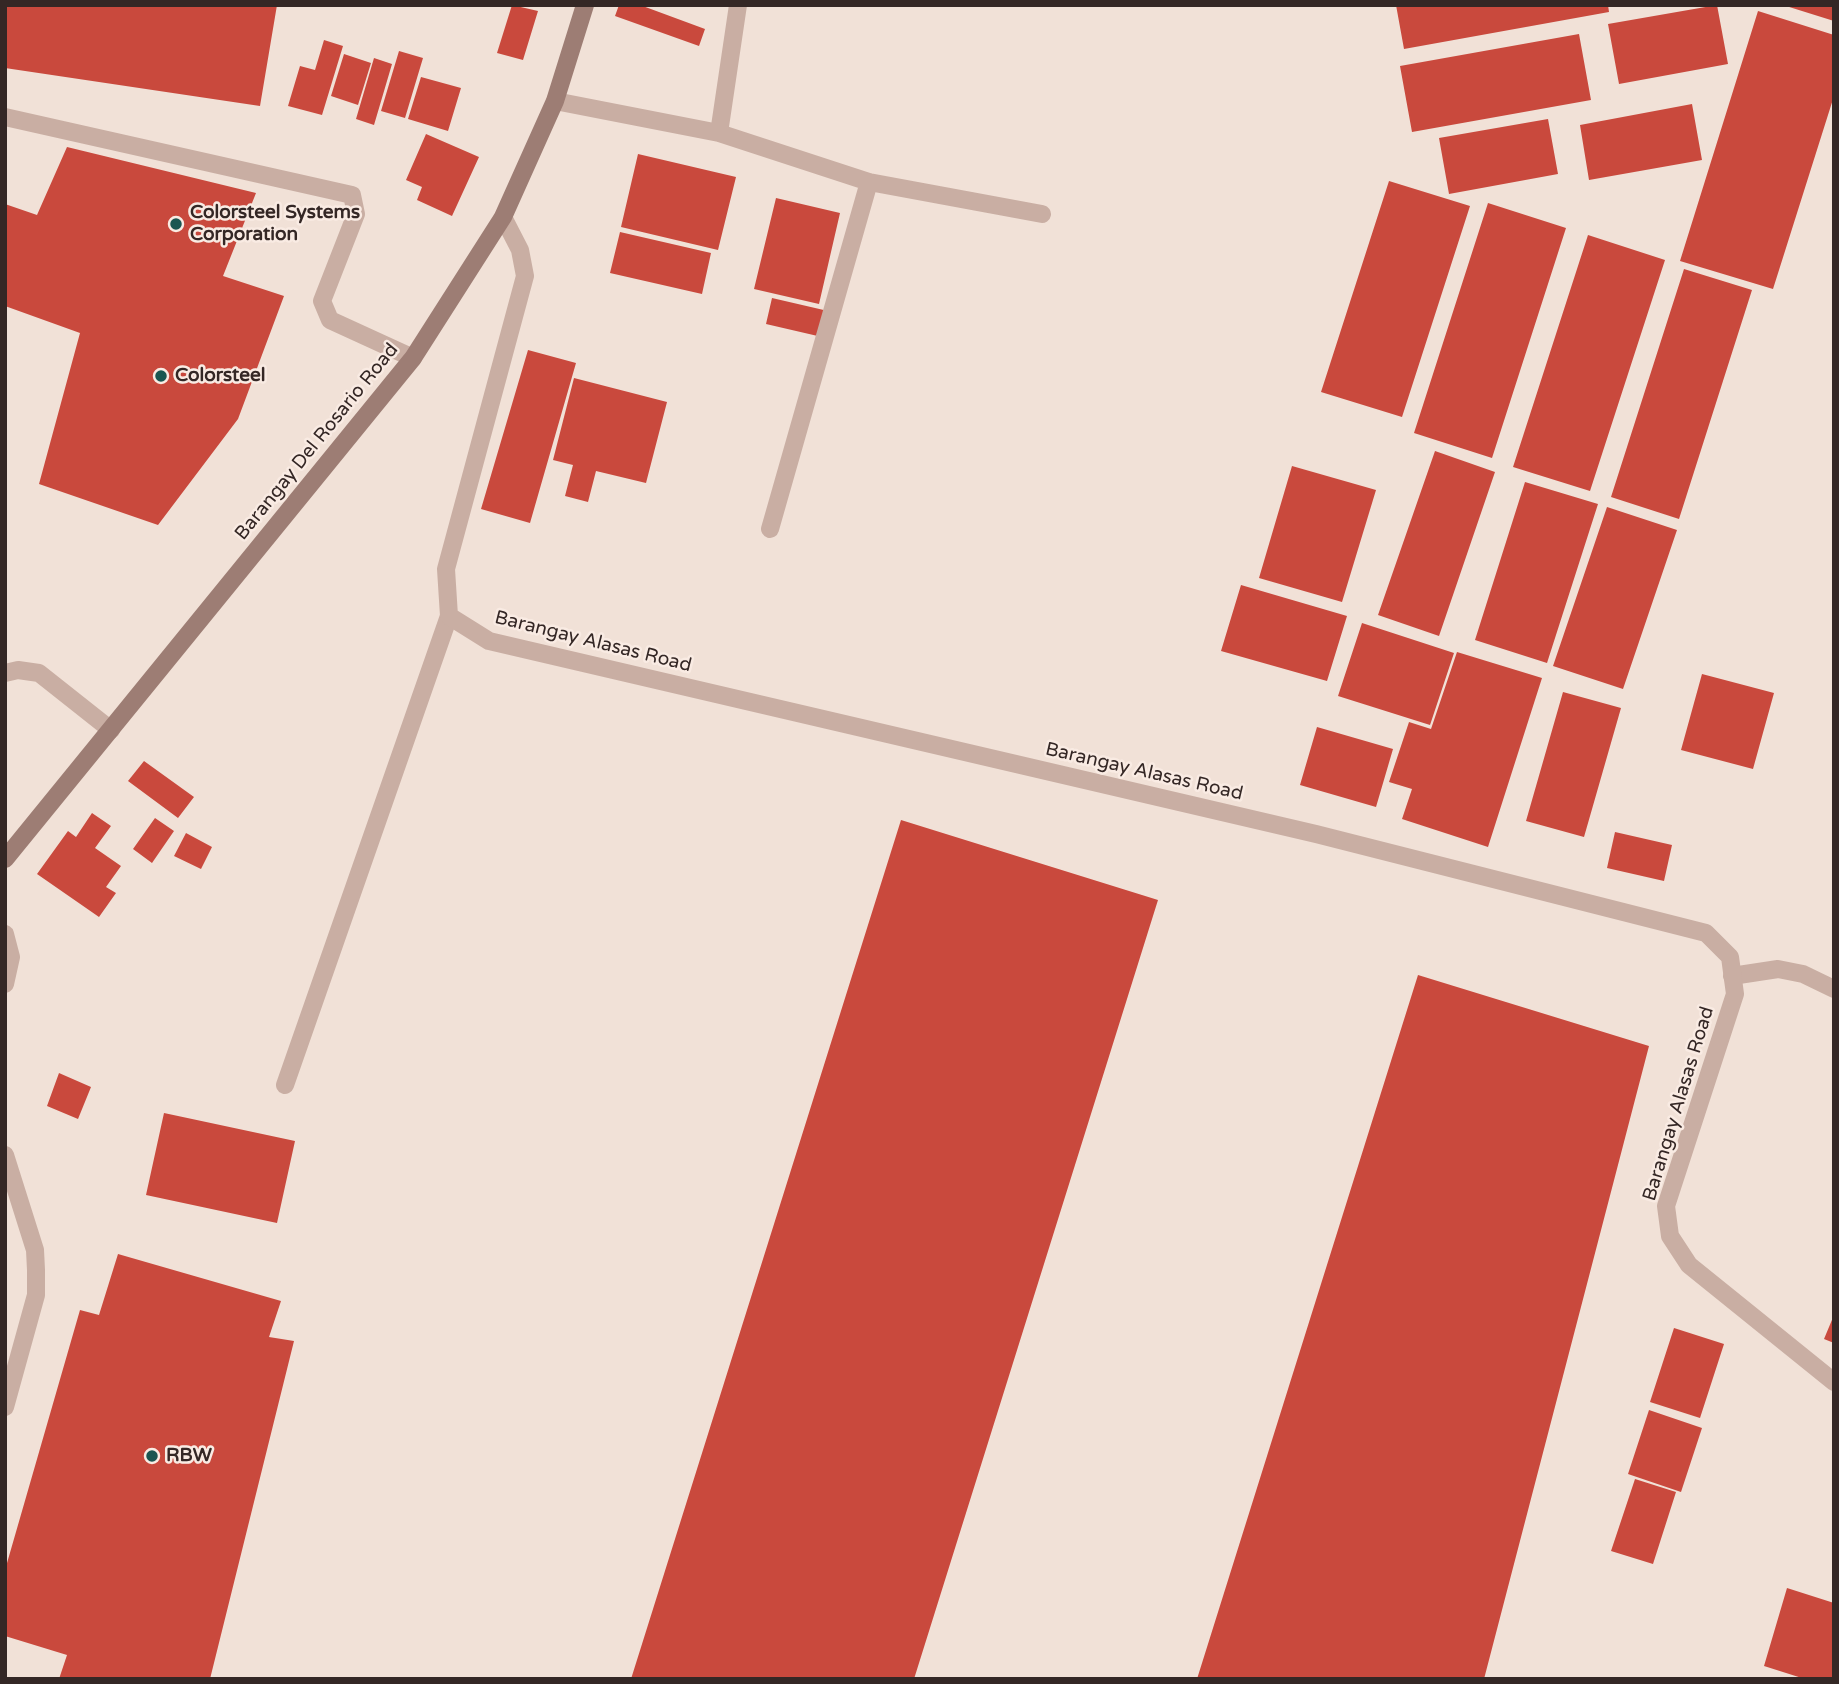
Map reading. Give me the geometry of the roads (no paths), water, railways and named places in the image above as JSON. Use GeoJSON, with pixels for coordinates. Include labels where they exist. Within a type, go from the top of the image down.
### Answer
{"type":"FeatureCollection","features":[{"type":"Feature","properties":{"kind":"main road","name":"Barangay Del Rosario Road"},"geometry":{"type":"LineString","coordinates":[[5,859],[413,358],[503,216],[555,101],[585,5]]}},
{"type":"Feature","properties":{"kind":"street"},"geometry":{"type":"LineString","coordinates":[[719,133],[738,5]]}},
{"type":"Feature","properties":{"kind":"street"},"geometry":{"type":"LineString","coordinates":[[555,101],[719,133],[869,182],[1042,214]]}},
{"type":"Feature","properties":{"kind":"street"},"geometry":{"type":"LineString","coordinates":[[5,117],[352,195],[356,214],[322,301],[330,320],[413,358]]}},
{"type":"Feature","properties":{"kind":"street"},"geometry":{"type":"LineString","coordinates":[[770,529],[869,182]]}},
{"type":"Feature","properties":{"kind":"street"},"geometry":{"type":"LineString","coordinates":[[285,1085],[449,616],[446,569],[525,276],[520,250],[503,216]]}},
{"type":"Feature","properties":{"kind":"street","name":"Barangay Alasas Road"},"geometry":{"type":"LineString","coordinates":[[449,616],[489,642],[1316,834],[1706,933],[1730,957],[1735,994],[1666,1206],[1670,1236],[1689,1265],[1834,1382]]}},
{"type":"Feature","properties":{"kind":"street"},"geometry":{"type":"LineString","coordinates":[[5,673],[39,673],[111,730]]}},
{"type":"Feature","properties":{"kind":"street"},"geometry":{"type":"LineString","coordinates":[[5,934],[11,957],[5,984]]}},
{"type":"Feature","properties":{"kind":"street"},"geometry":{"type":"LineString","coordinates":[[1732,976],[1778,969],[1803,974],[1834,989]]}},
{"type":"Feature","properties":{"kind":"street"},"geometry":{"type":"LineString","coordinates":[[5,1155],[35,1250],[36,1270],[36,1295],[5,1407]]}},
{"type":"Feature","properties":{"kind":"place","name":"Colorsteel Systems Corporation"},"geometry":{"type":"Point","coordinates":[176,224]}},
{"type":"Feature","properties":{"kind":"place","name":"Colorsteel"},"geometry":{"type":"Point","coordinates":[161,376]}},
{"type":"Feature","properties":{"kind":"place","name":"RBW"},"geometry":{"type":"Point","coordinates":[152,1456]}}]}
